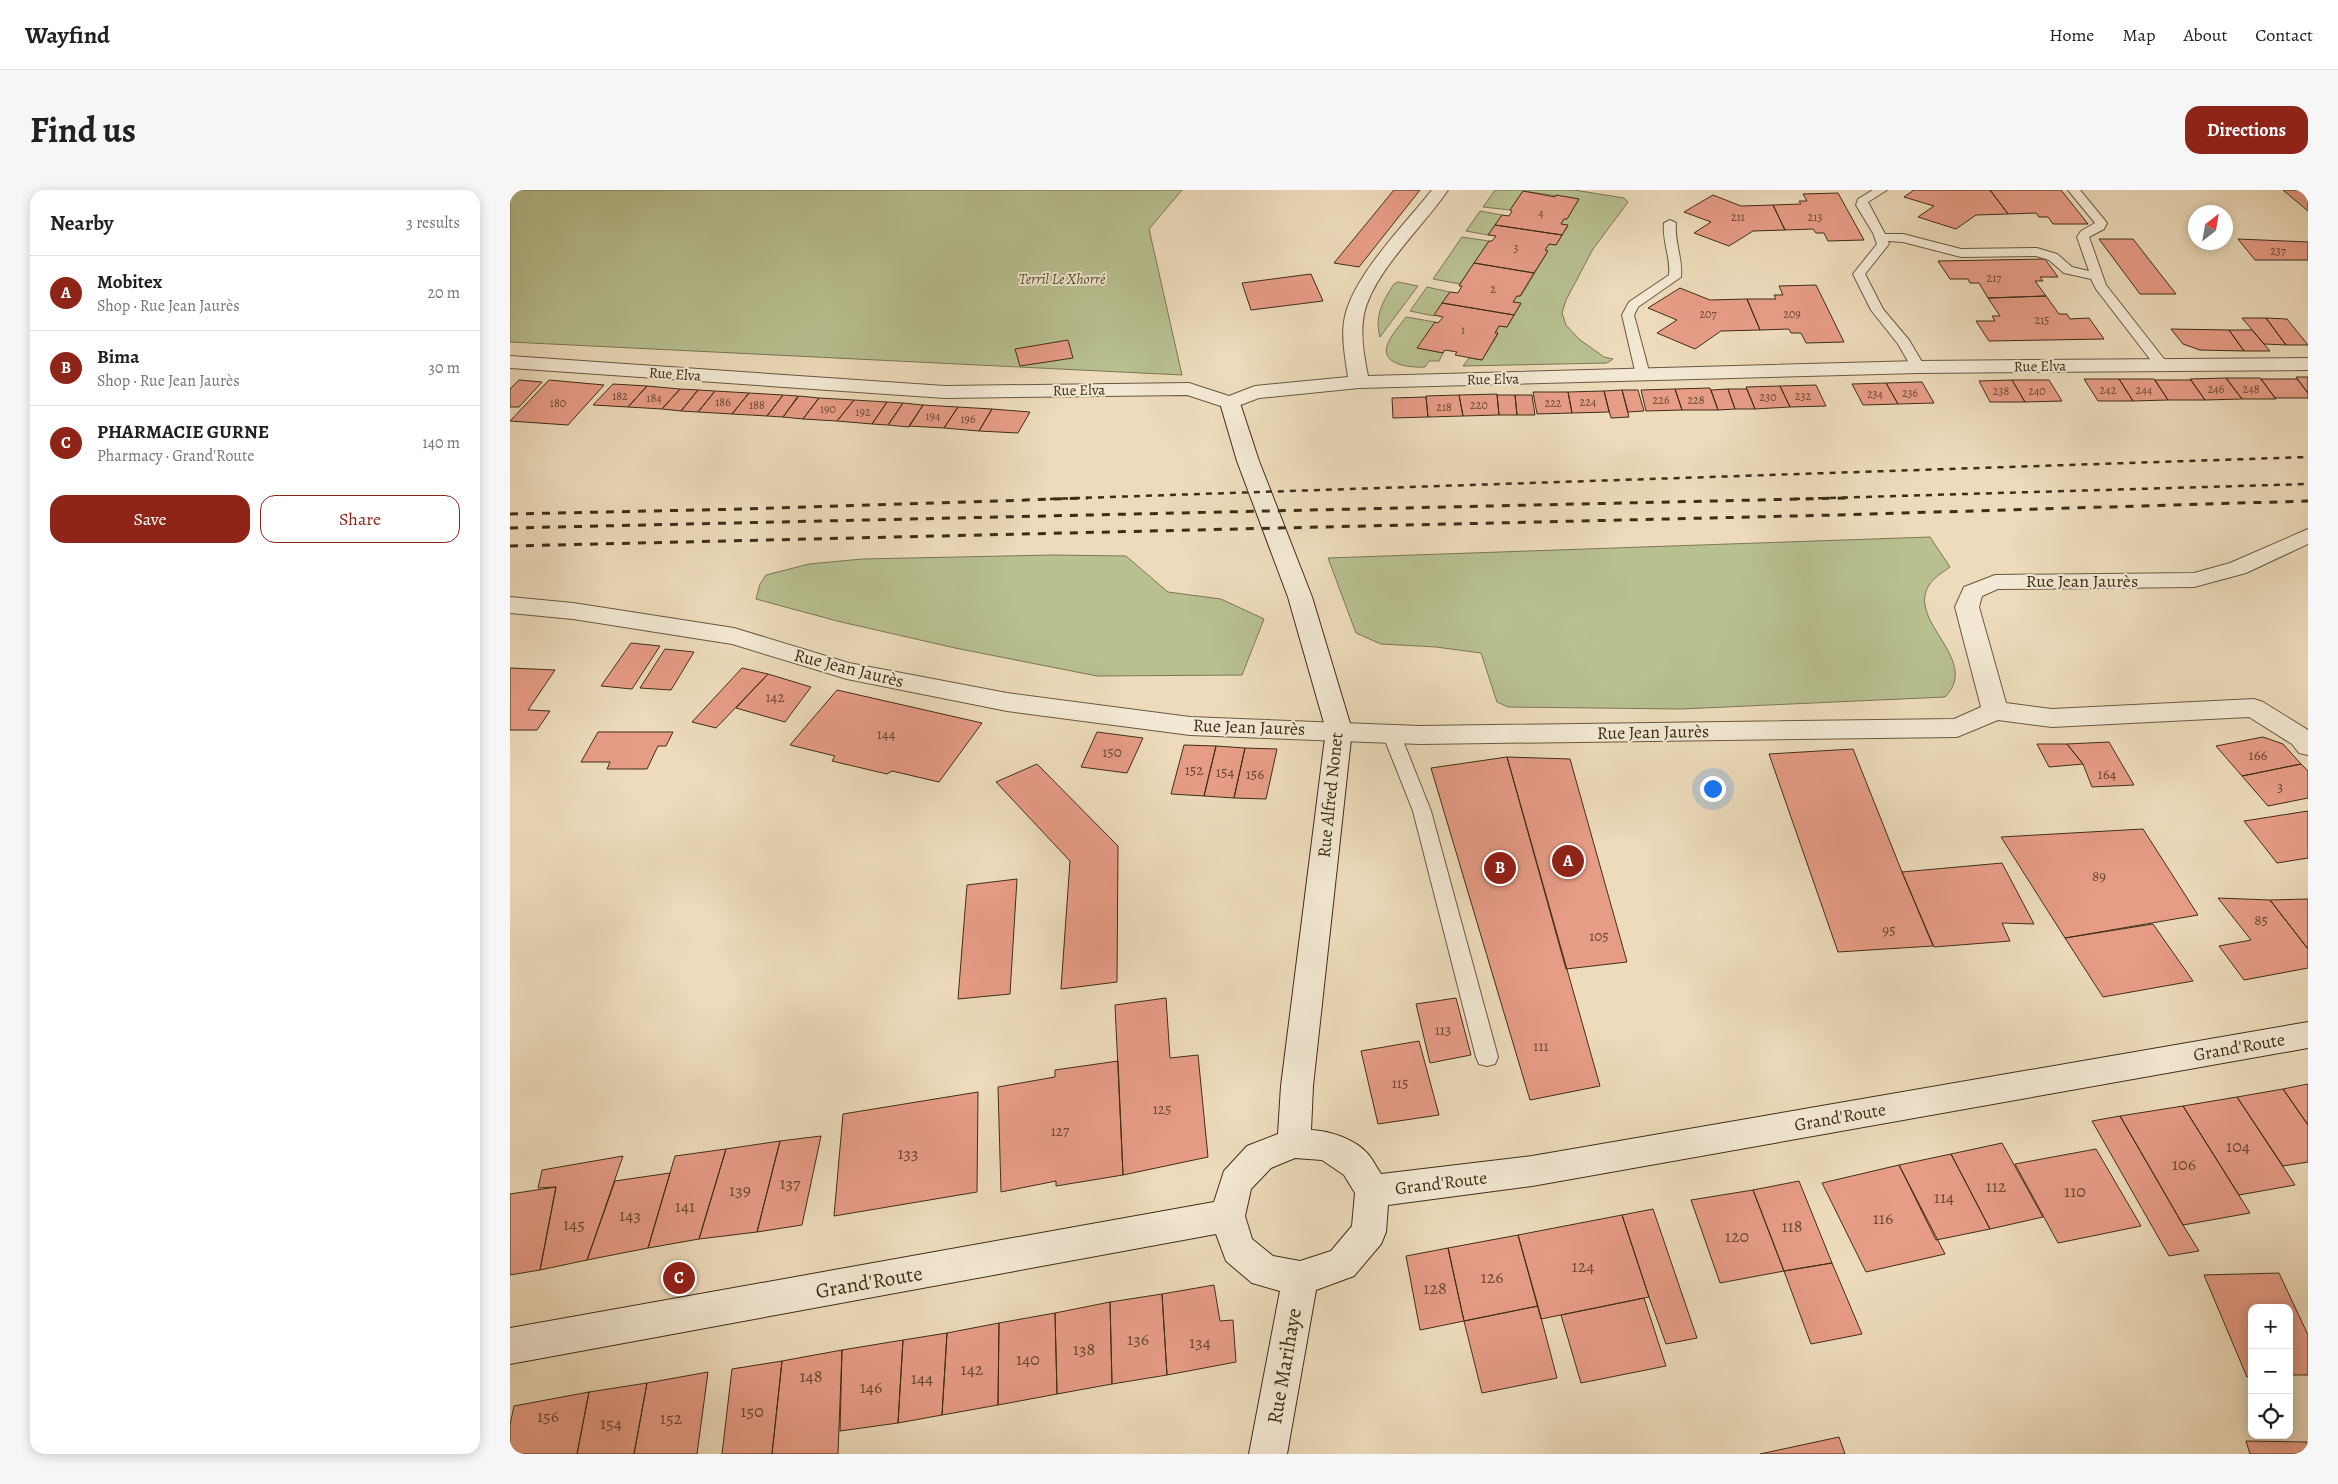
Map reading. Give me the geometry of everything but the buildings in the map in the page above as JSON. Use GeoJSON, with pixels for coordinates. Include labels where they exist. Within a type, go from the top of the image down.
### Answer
{"type":"FeatureCollection","features":[{"type":"Feature","properties":{"kind":"street"},"geometry":{"type":"LineString","coordinates":[[1358,382],[1353,325],[1359,300],[1376,273],[1440,190]]}},
{"type":"Feature","properties":{"kind":"street","name":"Rue Elva"},"geometry":{"type":"LineString","coordinates":[[510,362],[945,392],[1189,389],[1230,403],[1255,392],[1358,382],[1918,367],[2308,364]]}},
{"type":"Feature","properties":{"kind":"street","name":"Rue Alfred Nonet"},"geometry":{"type":"LineString","coordinates":[[1230,403],[1248,461],[1300,597],[1339,730],[1297,1086],[1294,1144]]}},
{"type":"Feature","properties":{"kind":"street","name":"Rue Jean Jaurès"},"geometry":{"type":"LineString","coordinates":[[510,605],[573,611],[734,636],[847,671],[1007,702],[1190,726],[1339,730],[1420,735],[1957,728],[1995,711],[1967,607],[1972,592],[1995,582],[2194,580],[2238,568],[2308,536]]}},
{"type":"Feature","properties":{"kind":"street"},"geometry":{"type":"LineString","coordinates":[[1995,711],[2052,718],[2254,708],[2301,738],[2308,746]]}},
{"type":"Feature","properties":{"kind":"street","name":"Grand'Route"},"geometry":{"type":"LineString","coordinates":[[1372,1191],[1542,1170],[2308,1035]]}},
{"type":"Feature","properties":{"kind":"street"},"geometry":{"type":"LineString","coordinates":[[1294,1144],[1328,1146],[1356,1164],[1372,1191],[1369,1232],[1342,1264],[1300,1278],[1264,1271],[1238,1248],[1228,1216],[1236,1182],[1259,1157],[1294,1144]]}},
{"type":"Feature","properties":{"kind":"street","name":"Grand'Route"},"geometry":{"type":"LineString","coordinates":[[510,1346],[1228,1216]]}},
{"type":"Feature","properties":{"kind":"street","name":"Rue Marihaye"},"geometry":{"type":"LineString","coordinates":[[1268,1454],[1292,1332],[1300,1278]]}},
{"type":"Feature","properties":{"kind":"lane"},"geometry":{"type":"LineString","coordinates":[[1881,190],[1862,201],[1862,205],[1881,237],[1883,244],[1882,248],[1862,268],[1859,274],[1860,279],[1877,310],[1904,343],[1918,367]]}},
{"type":"Feature","properties":{"kind":"lane"},"geometry":{"type":"LineString","coordinates":[[2074,190],[2101,223],[2100,227],[2085,233],[2083,237],[2095,276],[2105,294],[2161,364]]}},
{"type":"Feature","properties":{"kind":"lane"},"geometry":{"type":"LineString","coordinates":[[1644,375],[1628,315],[1633,305],[1675,278],[1676,274],[1670,249],[1670,223]]}},
{"type":"Feature","properties":{"kind":"lane"},"geometry":{"type":"LineString","coordinates":[[1881,237],[1903,238],[1961,253],[2038,252],[2053,257],[2068,270],[2095,276]]}},
{"type":"Feature","properties":{"kind":"lane"},"geometry":{"type":"LineString","coordinates":[[1391,733],[1422,811],[1487,1057]]}},
{"type":"Feature","properties":{"kind":"green space","name":"Terril Le Xhorré"},"geometry":{"type":"Polygon","coordinates":[[[510,190],[1182,190],[1149,229],[1182,375],[510,342],[510,190]]]}},
{"type":"Feature","properties":{"kind":"green space"},"geometry":{"type":"Polygon","coordinates":[[[1495,190],[1574,190],[1624,198],[1628,202],[1593,249],[1566,300],[1562,313],[1566,325],[1579,339],[1604,357],[1613,359],[1607,363],[1463,366],[1469,358],[1482,360],[1498,334],[1495,333],[1499,326],[1507,327],[1521,304],[1513,302],[1517,296],[1521,296],[1548,251],[1545,250],[1549,244],[1556,245],[1568,226],[1561,224],[1564,219],[1567,219],[1579,199],[1523,191],[1510,210],[1483,207],[1495,190]]]}},
{"type":"Feature","properties":{"kind":"green space"},"geometry":{"type":"Polygon","coordinates":[[[1480,211],[1502,215],[1488,235],[1466,231],[1480,211]]]}},
{"type":"Feature","properties":{"kind":"green space"},"geometry":{"type":"Polygon","coordinates":[[[1462,237],[1489,241],[1460,284],[1433,279],[1462,237]]]}},
{"type":"Feature","properties":{"kind":"green space"},"geometry":{"type":"Polygon","coordinates":[[[1398,282],[1418,286],[1380,337],[1378,329],[1379,315],[1386,296],[1394,284],[1398,282]]]}},
{"type":"Feature","properties":{"kind":"green space"},"geometry":{"type":"Polygon","coordinates":[[[1427,287],[1450,292],[1434,316],[1410,311],[1427,287]]]}},
{"type":"Feature","properties":{"kind":"green space"},"geometry":{"type":"Polygon","coordinates":[[[1406,317],[1435,322],[1418,348],[1443,353],[1439,361],[1429,361],[1425,367],[1412,367],[1397,363],[1387,355],[1386,349],[1389,341],[1406,317]]]}},
{"type":"Feature","properties":{"kind":"green space"},"geometry":{"type":"Polygon","coordinates":[[[1930,537],[1950,567],[1934,579],[1925,593],[1926,608],[1932,623],[1955,667],[1954,682],[1945,697],[1681,709],[1508,707],[1497,702],[1481,653],[1436,647],[1381,644],[1356,633],[1328,558],[1930,537]]]}},
{"type":"Feature","properties":{"kind":"green space"},"geometry":{"type":"Polygon","coordinates":[[[1053,555],[1126,556],[1168,592],[1221,599],[1264,619],[1242,675],[1097,676],[955,648],[837,621],[756,599],[760,584],[766,575],[809,564],[862,559],[1053,555]]]}},
{"type":"Feature","properties":{"kind":"railway"},"geometry":{"type":"LineString","coordinates":[[1050,499],[2308,457]]}},
{"type":"Feature","properties":{"kind":"railway"},"geometry":{"type":"LineString","coordinates":[[1794,499],[2308,484]]}},
{"type":"Feature","properties":{"kind":"railway"},"geometry":{"type":"LineString","coordinates":[[510,514],[746,509],[1088,498]]}},
{"type":"Feature","properties":{"kind":"railway"},"geometry":{"type":"LineString","coordinates":[[510,528],[1846,498]]}},
{"type":"Feature","properties":{"kind":"railway"},"geometry":{"type":"LineString","coordinates":[[510,546],[1836,515],[2308,501]]}},
{"type":"Feature","properties":{"kind":"place","name":"Mobitex"},"geometry":{"type":"Point","coordinates":[1568,861]}},
{"type":"Feature","properties":{"kind":"place","name":"Bima"},"geometry":{"type":"Point","coordinates":[1500,868]}},
{"type":"Feature","properties":{"kind":"place","name":"PHARMACIE GURNE"},"geometry":{"type":"Point","coordinates":[679,1278]}}]}
